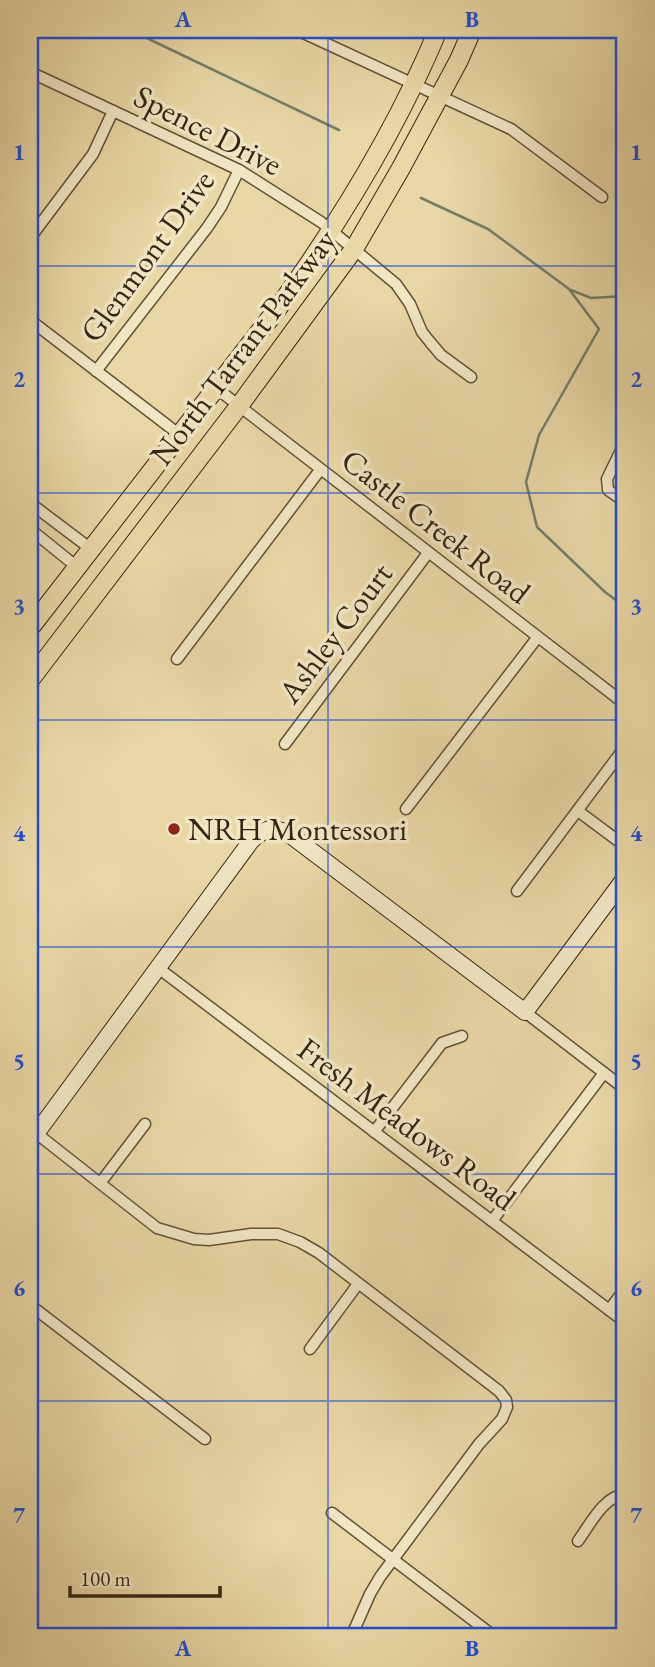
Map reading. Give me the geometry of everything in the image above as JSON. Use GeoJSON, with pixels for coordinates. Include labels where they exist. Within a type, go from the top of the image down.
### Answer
{"type":"FeatureCollection","features":[{"type":"Feature","properties":{"kind":"main road","name":"North Tarrant Parkway"},"geometry":{"type":"LineString","coordinates":[[30,628],[278,307],[331,231],[382,146],[438,30]]}},
{"type":"Feature","properties":{"kind":"main road","name":"North Tarrant Parkway"},"geometry":{"type":"LineString","coordinates":[[30,680],[239,406],[354,249],[439,97],[471,30]]}},
{"type":"Feature","properties":{"kind":"main road"},"geometry":{"type":"LineString","coordinates":[[140,534],[145,518],[183,463],[186,443],[180,435]]}},
{"type":"Feature","properties":{"kind":"street"},"geometry":{"type":"LineString","coordinates":[[298,30],[511,129],[602,197]]}},
{"type":"Feature","properties":{"kind":"street","name":"Spence Drive"},"geometry":{"type":"LineString","coordinates":[[30,72],[239,170],[266,186],[331,231],[396,284],[430,342],[441,355],[471,377]]}},
{"type":"Feature","properties":{"kind":"street"},"geometry":{"type":"LineString","coordinates":[[30,238],[93,154],[113,111]]}},
{"type":"Feature","properties":{"kind":"street","name":"Glenmont Drive"},"geometry":{"type":"LineString","coordinates":[[96,371],[221,207],[239,170]]}},
{"type":"Feature","properties":{"kind":"street"},"geometry":{"type":"LineString","coordinates":[[30,320],[180,435]]}},
{"type":"Feature","properties":{"kind":"street","name":"Castle Creek Road"},"geometry":{"type":"LineString","coordinates":[[216,388],[625,704]]}},
{"type":"Feature","properties":{"kind":"street"},"geometry":{"type":"LineString","coordinates":[[625,442],[607,480],[608,489],[625,502]]}},
{"type":"Feature","properties":{"kind":"street"},"geometry":{"type":"LineString","coordinates":[[177,659],[320,470]]}},
{"type":"Feature","properties":{"kind":"street"},"geometry":{"type":"LineString","coordinates":[[30,523],[34,507],[91,549]]}},
{"type":"Feature","properties":{"kind":"street"},"geometry":{"type":"LineString","coordinates":[[30,529],[77,567]]}},
{"type":"Feature","properties":{"kind":"street","name":"Ashley Court"},"geometry":{"type":"LineString","coordinates":[[285,744],[428,553]]}},
{"type":"Feature","properties":{"kind":"street"},"geometry":{"type":"LineString","coordinates":[[406,809],[537,638]]}},
{"type":"Feature","properties":{"kind":"street"},"geometry":{"type":"LineString","coordinates":[[517,891],[625,747]]}},
{"type":"Feature","properties":{"kind":"street"},"geometry":{"type":"LineString","coordinates":[[578,811],[625,846]]}},
{"type":"Feature","properties":{"kind":"street"},"geometry":{"type":"LineString","coordinates":[[351,1637],[370,1594],[479,1444],[502,1419],[507,1407],[506,1400],[499,1391],[319,1253],[300,1242],[278,1234],[194,1240],[157,1228],[101,1182],[33,1137],[251,841],[260,832],[270,828],[289,834],[625,1089]]}},
{"type":"Feature","properties":{"kind":"street"},"geometry":{"type":"LineString","coordinates":[[525,1012],[625,878]]}},
{"type":"Feature","properties":{"kind":"street","name":"Fresh Meadows Road"},"geometry":{"type":"LineString","coordinates":[[157,967],[625,1322]]}},
{"type":"Feature","properties":{"kind":"street"},"geometry":{"type":"LineString","coordinates":[[374,1132],[442,1043],[462,1036]]}},
{"type":"Feature","properties":{"kind":"street"},"geometry":{"type":"LineString","coordinates":[[492,1221],[604,1073]]}},
{"type":"Feature","properties":{"kind":"street"},"geometry":{"type":"LineString","coordinates":[[101,1182],[145,1124]]}},
{"type":"Feature","properties":{"kind":"street"},"geometry":{"type":"LineString","coordinates":[[310,1349],[358,1284]]}},
{"type":"Feature","properties":{"kind":"street"},"geometry":{"type":"LineString","coordinates":[[609,1310],[625,1289]]}},
{"type":"Feature","properties":{"kind":"street"},"geometry":{"type":"LineString","coordinates":[[30,1305],[205,1439]]}},
{"type":"Feature","properties":{"kind":"street"},"geometry":{"type":"LineString","coordinates":[[578,1541],[607,1503],[622,1495]]}},
{"type":"Feature","properties":{"kind":"street"},"geometry":{"type":"LineString","coordinates":[[332,1513],[495,1637]]}},
{"type":"Feature","properties":{"kind":"waterway"},"geometry":{"type":"LineString","coordinates":[[130,30],[339,130]]}},
{"type":"Feature","properties":{"kind":"waterway"},"geometry":{"type":"LineString","coordinates":[[421,198],[488,229],[569,289],[599,329],[539,435],[526,482],[537,527],[605,592],[625,607]]}},
{"type":"Feature","properties":{"kind":"waterway"},"geometry":{"type":"LineString","coordinates":[[571,290],[591,298],[625,296]]}},
{"type":"Feature","properties":{"kind":"place","name":"NRH Montessori"},"geometry":{"type":"Point","coordinates":[174,829]}}]}
